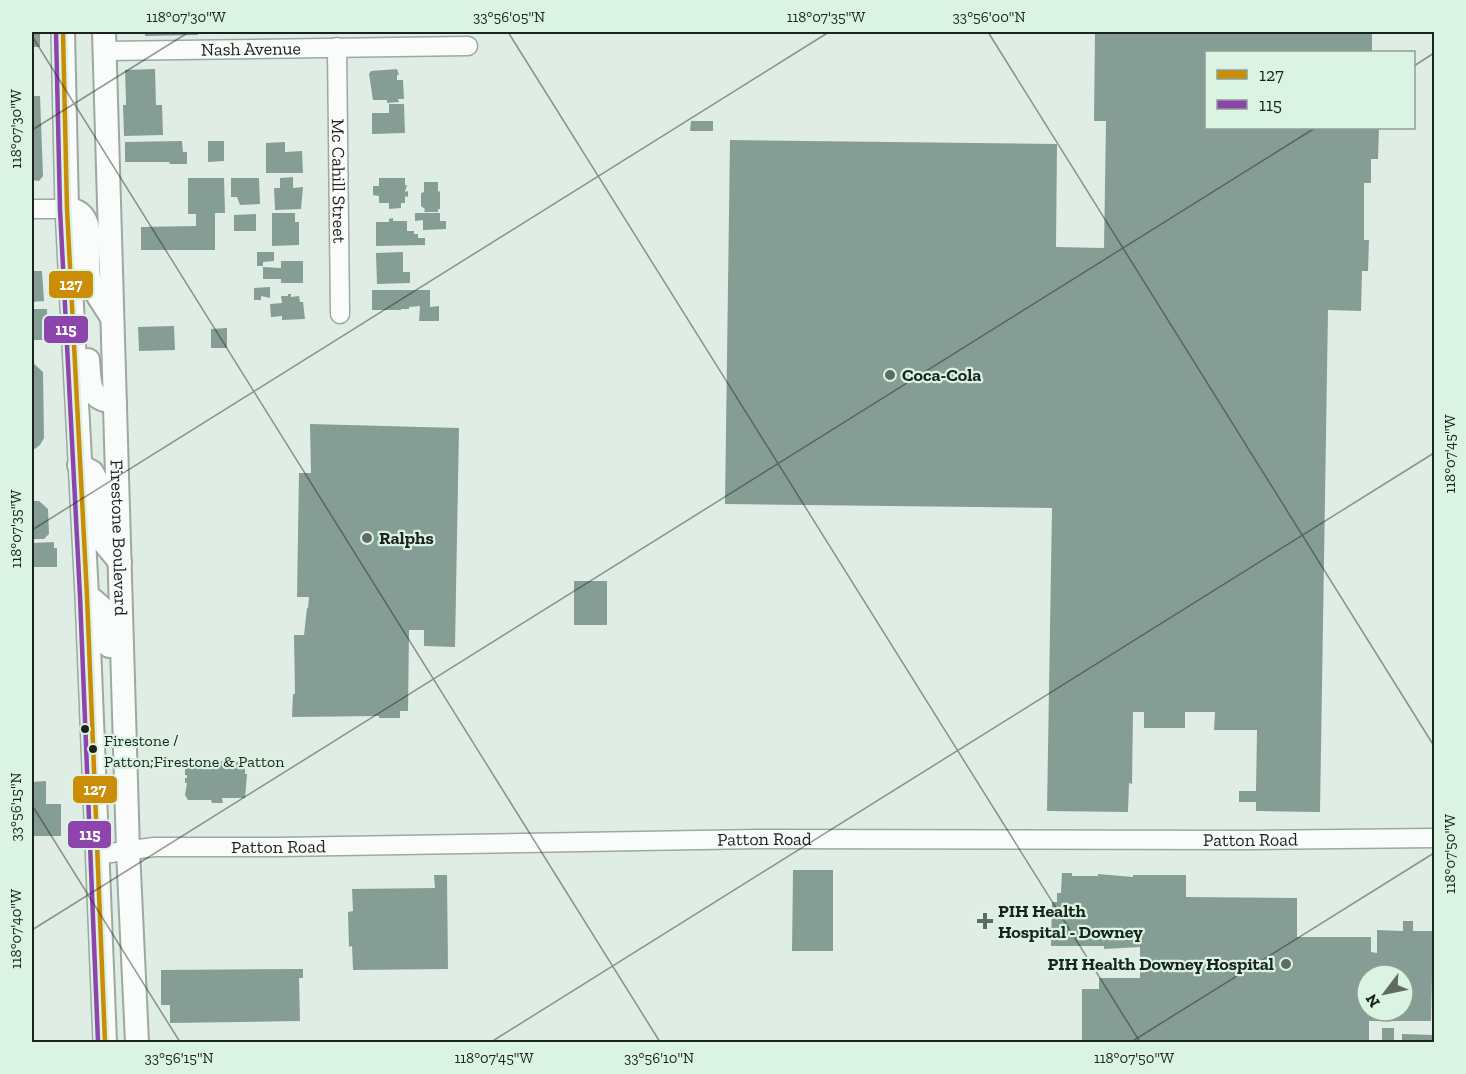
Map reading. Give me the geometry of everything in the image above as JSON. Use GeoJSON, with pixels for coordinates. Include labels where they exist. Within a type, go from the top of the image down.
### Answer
{"type":"FeatureCollection","features":[{"type":"Feature","properties":{"kind":"main road","name":"Firestone Boulevard"},"geometry":{"type":"LineString","coordinates":[[63,32],[67,209],[87,596],[105,1042]]}},
{"type":"Feature","properties":{"kind":"main road","name":"Firestone Boulevard"},"geometry":{"type":"LineString","coordinates":[[104,41],[128,850],[137,1042]]}},
{"type":"Feature","properties":{"kind":"main road"},"geometry":{"type":"LineString","coordinates":[[67,209],[73,210],[86,220],[89,237],[89,278],[112,319]]}},
{"type":"Feature","properties":{"kind":"main road"},"geometry":{"type":"LineString","coordinates":[[72,320],[87,350],[90,387],[97,398],[115,402]]}},
{"type":"Feature","properties":{"kind":"main road"},"geometry":{"type":"LineString","coordinates":[[80,465],[92,471],[98,483],[102,540],[120,562]]}},
{"type":"Feature","properties":{"kind":"main road"},"geometry":{"type":"LineString","coordinates":[[87,596],[102,605],[108,621],[109,677],[124,706]]}},
{"type":"Feature","properties":{"kind":"street","name":"Nash Avenue"},"geometry":{"type":"LineString","coordinates":[[104,41],[337,47],[468,46]]}},
{"type":"Feature","properties":{"kind":"street","name":"Mc Cahill Street"},"geometry":{"type":"LineString","coordinates":[[337,47],[340,314]]}},
{"type":"Feature","properties":{"kind":"street"},"geometry":{"type":"LineString","coordinates":[[32,209],[67,209]]}},
{"type":"Feature","properties":{"kind":"street","name":"Patton Road"},"geometry":{"type":"LineString","coordinates":[[96,855],[159,847],[758,839],[1434,838]]}},
{"type":"Feature","properties":{"kind":"building"},"geometry":{"type":"Polygon","coordinates":[[[32,32],[40,32],[40,47],[32,47],[32,32]]]}},
{"type":"Feature","properties":{"kind":"building"},"geometry":{"type":"Polygon","coordinates":[[[145,32],[198,32],[198,35],[145,36],[145,32]]]}},
{"type":"Feature","properties":{"kind":"building"},"geometry":{"type":"Polygon","coordinates":[[[1095,32],[1372,32],[1372,51],[1205,51],[1205,129],[1379,129],[1378,159],[1371,159],[1371,183],[1364,183],[1364,240],[1369,240],[1368,271],[1362,271],[1361,311],[1328,310],[1320,812],[1256,811],[1256,802],[1239,802],[1239,791],[1256,791],[1257,730],[1214,730],[1215,712],[1185,712],[1185,728],[1144,728],[1144,712],[1133,712],[1132,784],[1129,783],[1128,812],[1047,811],[1052,508],[725,504],[730,140],[1057,144],[1056,247],[1104,248],[1106,121],[1094,121],[1095,32]]]}},
{"type":"Feature","properties":{"kind":"building"},"geometry":{"type":"Polygon","coordinates":[[[155,69],[156,105],[162,105],[163,135],[124,136],[125,70],[155,69]]]}},
{"type":"Feature","properties":{"kind":"building"},"geometry":{"type":"Polygon","coordinates":[[[397,69],[399,75],[397,75],[397,80],[403,80],[404,99],[387,103],[387,100],[373,100],[369,74],[371,71],[397,69]]]}},
{"type":"Feature","properties":{"kind":"building"},"geometry":{"type":"Polygon","coordinates":[[[32,96],[40,96],[43,176],[39,181],[32,180],[32,96]]]}},
{"type":"Feature","properties":{"kind":"building"},"geometry":{"type":"Polygon","coordinates":[[[389,104],[404,104],[405,133],[372,134],[372,113],[389,113],[389,104]]]}},
{"type":"Feature","properties":{"kind":"building"},"geometry":{"type":"Polygon","coordinates":[[[691,121],[713,121],[713,131],[690,131],[691,121]]]}},
{"type":"Feature","properties":{"kind":"building"},"geometry":{"type":"Polygon","coordinates":[[[182,141],[183,152],[187,152],[187,164],[125,162],[125,142],[182,141]]]}},
{"type":"Feature","properties":{"kind":"building"},"geometry":{"type":"Polygon","coordinates":[[[208,141],[224,141],[224,161],[208,162],[208,141]]]}},
{"type":"Feature","properties":{"kind":"building"},"geometry":{"type":"Polygon","coordinates":[[[285,142],[285,152],[302,151],[303,173],[266,173],[266,143],[285,142]]]}},
{"type":"Feature","properties":{"kind":"building"},"geometry":{"type":"Polygon","coordinates":[[[293,177],[293,188],[303,187],[301,209],[275,210],[274,188],[280,188],[280,178],[293,177]]]}},
{"type":"Feature","properties":{"kind":"building"},"geometry":{"type":"Polygon","coordinates":[[[188,178],[224,178],[225,213],[215,213],[215,250],[141,250],[141,227],[196,226],[196,214],[188,214],[188,178]]]}},
{"type":"Feature","properties":{"kind":"building"},"geometry":{"type":"Polygon","coordinates":[[[231,178],[259,178],[260,204],[240,205],[237,197],[231,197],[231,178]]]}},
{"type":"Feature","properties":{"kind":"building"},"geometry":{"type":"Polygon","coordinates":[[[379,178],[405,178],[405,185],[407,185],[405,192],[408,191],[408,197],[405,196],[405,203],[401,203],[401,208],[389,209],[389,203],[379,203],[379,196],[373,195],[373,186],[379,186],[379,178]]]}},
{"type":"Feature","properties":{"kind":"building"},"geometry":{"type":"Polygon","coordinates":[[[424,182],[438,182],[440,209],[438,212],[424,212],[425,209],[421,206],[424,182]]]}},
{"type":"Feature","properties":{"kind":"building"},"geometry":{"type":"Polygon","coordinates":[[[272,213],[295,213],[295,222],[299,222],[299,245],[272,246],[272,213]]]}},
{"type":"Feature","properties":{"kind":"building"},"geometry":{"type":"Polygon","coordinates":[[[415,213],[440,213],[440,221],[446,221],[446,229],[423,230],[423,220],[415,221],[415,213]]]}},
{"type":"Feature","properties":{"kind":"building"},"geometry":{"type":"Polygon","coordinates":[[[256,214],[256,231],[234,231],[234,215],[256,214]]]}},
{"type":"Feature","properties":{"kind":"building"},"geometry":{"type":"Polygon","coordinates":[[[393,218],[393,221],[407,221],[407,231],[414,231],[414,234],[418,234],[418,238],[425,238],[425,245],[376,246],[376,222],[389,222],[389,219],[393,218]]]}},
{"type":"Feature","properties":{"kind":"building"},"geometry":{"type":"Polygon","coordinates":[[[257,252],[274,252],[274,261],[263,262],[263,266],[257,266],[257,252]]]}},
{"type":"Feature","properties":{"kind":"building"},"geometry":{"type":"Polygon","coordinates":[[[403,252],[403,272],[410,272],[410,283],[377,284],[376,253],[403,252]]]}},
{"type":"Feature","properties":{"kind":"building"},"geometry":{"type":"Polygon","coordinates":[[[281,261],[303,261],[303,283],[281,283],[281,279],[263,279],[263,267],[281,268],[281,261]]]}},
{"type":"Feature","properties":{"kind":"building"},"geometry":{"type":"Polygon","coordinates":[[[32,271],[42,271],[44,301],[32,302],[32,271]]]}},
{"type":"Feature","properties":{"kind":"building"},"geometry":{"type":"Polygon","coordinates":[[[270,287],[270,298],[261,296],[261,300],[254,300],[254,288],[270,287]]]}},
{"type":"Feature","properties":{"kind":"building"},"geometry":{"type":"Polygon","coordinates":[[[372,290],[430,290],[430,307],[439,306],[439,321],[419,321],[420,306],[401,310],[372,310],[372,290]]]}},
{"type":"Feature","properties":{"kind":"building"},"geometry":{"type":"Polygon","coordinates":[[[291,294],[291,297],[299,296],[300,302],[303,302],[305,319],[282,320],[282,316],[271,317],[270,304],[282,303],[281,296],[288,296],[291,294]]]}},
{"type":"Feature","properties":{"kind":"building"},"geometry":{"type":"Polygon","coordinates":[[[32,309],[47,309],[48,340],[32,340],[32,309]]]}},
{"type":"Feature","properties":{"kind":"building"},"geometry":{"type":"Polygon","coordinates":[[[174,326],[175,350],[139,351],[138,327],[174,326]]]}},
{"type":"Feature","properties":{"kind":"building"},"geometry":{"type":"Polygon","coordinates":[[[227,328],[227,348],[211,348],[211,329],[227,328]]]}},
{"type":"Feature","properties":{"kind":"building"},"geometry":{"type":"Polygon","coordinates":[[[32,362],[43,372],[44,438],[40,445],[32,451],[32,362]]]}},
{"type":"Feature","properties":{"kind":"building"},"geometry":{"type":"Polygon","coordinates":[[[310,424],[459,428],[455,647],[424,646],[424,630],[409,630],[408,711],[400,711],[400,718],[379,718],[379,716],[292,717],[293,694],[295,694],[294,635],[304,635],[309,597],[297,597],[299,473],[311,473],[310,424]]]}},
{"type":"Feature","properties":{"kind":"building"},"geometry":{"type":"Polygon","coordinates":[[[32,501],[39,501],[48,509],[49,534],[44,539],[32,539],[32,501]]]}},
{"type":"Feature","properties":{"kind":"building"},"geometry":{"type":"Polygon","coordinates":[[[54,542],[54,548],[57,548],[57,567],[32,567],[32,543],[54,542]]]}},
{"type":"Feature","properties":{"kind":"building"},"geometry":{"type":"Polygon","coordinates":[[[574,581],[607,581],[607,625],[574,625],[574,581]]]}},
{"type":"Feature","properties":{"kind":"building"},"geometry":{"type":"Polygon","coordinates":[[[188,760],[245,762],[245,774],[247,774],[245,798],[222,798],[223,803],[212,803],[211,800],[188,800],[185,795],[187,775],[185,775],[185,765],[188,760]]]}},
{"type":"Feature","properties":{"kind":"building"},"geometry":{"type":"Polygon","coordinates":[[[46,781],[46,804],[61,804],[61,836],[32,836],[32,782],[46,781]]]}},
{"type":"Feature","properties":{"kind":"building"},"geometry":{"type":"Polygon","coordinates":[[[793,870],[833,870],[833,951],[792,951],[793,870]]]}},
{"type":"Feature","properties":{"kind":"building","name":"PIH Health Downey Hospital"},"geometry":{"type":"Polygon","coordinates":[[[1062,873],[1072,873],[1072,876],[1098,876],[1098,874],[1133,877],[1133,875],[1186,875],[1186,897],[1297,898],[1297,937],[1371,937],[1371,952],[1377,953],[1377,930],[1403,931],[1403,921],[1413,921],[1413,931],[1433,931],[1431,1021],[1415,1021],[1415,963],[1355,963],[1355,1023],[1369,1023],[1369,1042],[1082,1042],[1082,989],[1099,989],[1099,978],[1140,978],[1140,947],[1104,949],[1104,946],[1051,946],[1052,902],[1057,902],[1057,893],[1061,893],[1062,873]]]}},
{"type":"Feature","properties":{"kind":"building"},"geometry":{"type":"Polygon","coordinates":[[[434,875],[447,875],[448,969],[353,970],[352,946],[349,947],[348,912],[353,911],[352,889],[435,888],[434,875]]]}},
{"type":"Feature","properties":{"kind":"building"},"geometry":{"type":"Polygon","coordinates":[[[303,969],[303,978],[299,978],[300,1021],[170,1023],[170,1005],[161,1005],[161,970],[303,969]]]}},
{"type":"Feature","properties":{"kind":"building"},"geometry":{"type":"Polygon","coordinates":[[[1382,1028],[1394,1028],[1394,1042],[1382,1042],[1382,1028]]]}},
{"type":"Feature","properties":{"kind":"building"},"geometry":{"type":"Polygon","coordinates":[[[1402,1034],[1434,1035],[1434,1042],[1411,1042],[1411,1040],[1402,1042],[1402,1034]]]}},
{"type":"Feature","properties":{"kind":"transit line","name":"115"},"geometry":{"type":"LineString","coordinates":[[56,32],[60,209],[80,596],[98,1042]]}},
{"type":"Feature","properties":{"kind":"transit line","name":"127"},"geometry":{"type":"LineString","coordinates":[[63,32],[67,209],[87,596],[105,1042]]}},
{"type":"Feature","properties":{"kind":"place","name":"Coca-Cola"},"geometry":{"type":"Point","coordinates":[890,375]}},
{"type":"Feature","properties":{"kind":"place","name":"Ralphs"},"geometry":{"type":"Point","coordinates":[367,538]}},
{"type":"Feature","properties":{"kind":"place","name":"Firestone / Patton;Firestone & Patton"},"geometry":{"type":"Point","coordinates":[93,749]}},
{"type":"Feature","properties":{"kind":"place","name":"PIH Health Hospital - Downey"},"geometry":{"type":"Point","coordinates":[985,921]}},
{"type":"Feature","properties":{"kind":"place","name":"PIH Health Downey Hospital"},"geometry":{"type":"Point","coordinates":[1286,964]}}]}
